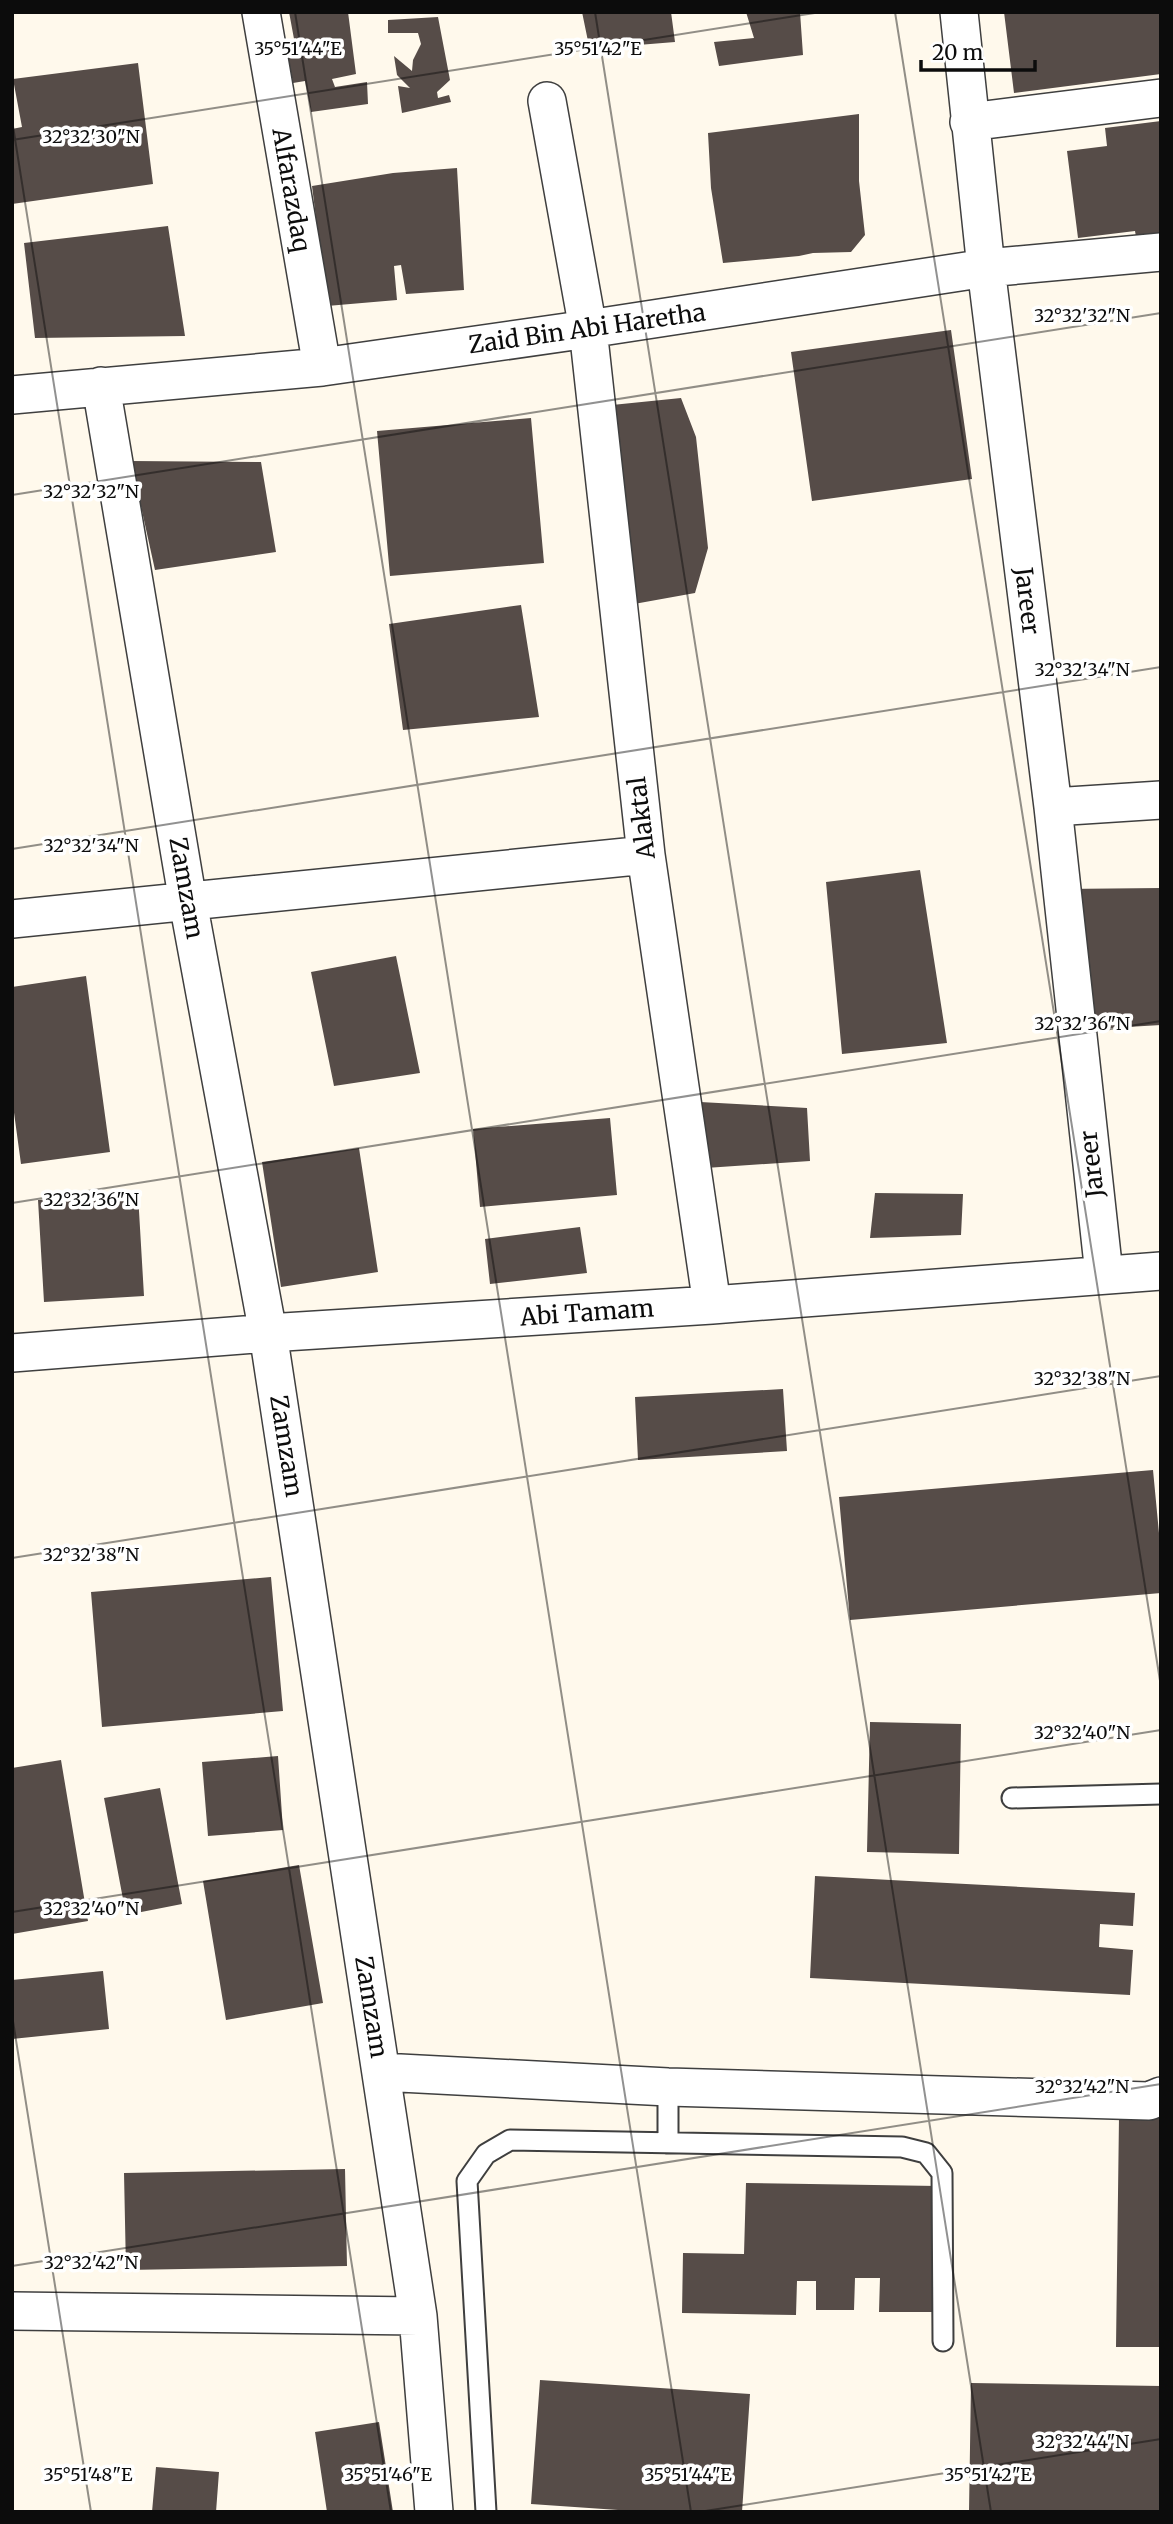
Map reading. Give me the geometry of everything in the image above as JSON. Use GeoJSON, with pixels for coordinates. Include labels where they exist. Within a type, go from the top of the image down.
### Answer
{"type":"FeatureCollection","features":[{"type":"Feature","properties":{"kind":"street","name":"Alfarazdaq"},"geometry":{"type":"LineString","coordinates":[[261,12],[322,367]]}},
{"type":"Feature","properties":{"kind":"street","name":"Jareer"},"geometry":{"type":"LineString","coordinates":[[958,12],[986,268],[1053,807],[1104,1274]]}},
{"type":"Feature","properties":{"kind":"street"},"geometry":{"type":"LineString","coordinates":[[969,122],[1161,98]]}},
{"type":"Feature","properties":{"kind":"street","name":"Alaktal"},"geometry":{"type":"LineString","coordinates":[[547,101],[588,329],[646,855],[712,1305]]}},
{"type":"Feature","properties":{"kind":"street","name":"Zaid Bin Abi Haretha"},"geometry":{"type":"LineString","coordinates":[[12,395],[322,367],[986,268],[1161,252]]}},
{"type":"Feature","properties":{"kind":"street","name":"Zamzam"},"geometry":{"type":"LineString","coordinates":[[101,386],[188,902],[268,1333],[418,2316],[435,2512]]}},
{"type":"Feature","properties":{"kind":"street"},"geometry":{"type":"LineString","coordinates":[[1053,807],[1161,800]]}},
{"type":"Feature","properties":{"kind":"street"},"geometry":{"type":"LineString","coordinates":[[12,919],[646,855]]}},
{"type":"Feature","properties":{"kind":"street","name":"Abi Tamam"},"geometry":{"type":"LineString","coordinates":[[12,1353],[268,1333],[712,1305],[1161,1270]]}},
{"type":"Feature","properties":{"kind":"street"},"geometry":{"type":"LineString","coordinates":[[381,2072],[668,2087],[1149,2101],[1161,2096]]}},
{"type":"Feature","properties":{"kind":"street"},"geometry":{"type":"LineString","coordinates":[[12,2311],[418,2316]]}},
{"type":"Feature","properties":{"kind":"lane"},"geometry":{"type":"LineString","coordinates":[[1012,1798],[1161,1794]]}},
{"type":"Feature","properties":{"kind":"lane"},"geometry":{"type":"LineString","coordinates":[[668,2087],[668,2143]]}},
{"type":"Feature","properties":{"kind":"lane"},"geometry":{"type":"LineString","coordinates":[[486,2512],[467,2181],[486,2154],[510,2140],[902,2147],[926,2153],[942,2173],[943,2341]]}},
{"type":"Feature","properties":{"kind":"building"},"geometry":{"type":"Polygon","coordinates":[[[289,12],[348,12],[356,74],[332,79],[335,87],[367,82],[368,104],[311,112],[305,81],[293,83],[288,57],[297,55],[289,12]]]}},
{"type":"Feature","properties":{"kind":"building"},"geometry":{"type":"Polygon","coordinates":[[[582,12],[671,12],[675,42],[638,45],[618,39],[589,46],[582,12]]]}},
{"type":"Feature","properties":{"kind":"building"},"geometry":{"type":"Polygon","coordinates":[[[746,12],[800,12],[803,55],[719,66],[714,42],[754,38],[746,12]]]}},
{"type":"Feature","properties":{"kind":"building"},"geometry":{"type":"Polygon","coordinates":[[[1004,12],[1161,12],[1161,74],[1014,93],[1004,12]]]}},
{"type":"Feature","properties":{"kind":"building"},"geometry":{"type":"Polygon","coordinates":[[[438,17],[450,80],[437,92],[438,98],[449,95],[451,102],[402,113],[398,86],[410,88],[397,75],[394,56],[412,71],[413,60],[421,44],[418,33],[388,33],[388,20],[438,17]]]}},
{"type":"Feature","properties":{"kind":"building"},"geometry":{"type":"Polygon","coordinates":[[[138,63],[153,184],[12,204],[12,129],[22,127],[13,79],[138,63]]]}},
{"type":"Feature","properties":{"kind":"building"},"geometry":{"type":"Polygon","coordinates":[[[859,114],[859,181],[865,235],[851,252],[813,253],[723,263],[711,188],[708,133],[859,114]]]}},
{"type":"Feature","properties":{"kind":"building"},"geometry":{"type":"Polygon","coordinates":[[[1161,121],[1161,239],[1137,242],[1135,231],[1078,238],[1067,151],[1107,146],[1105,128],[1161,121]]]}},
{"type":"Feature","properties":{"kind":"building"},"geometry":{"type":"Polygon","coordinates":[[[457,168],[464,290],[406,294],[401,265],[394,266],[397,300],[327,306],[312,186],[393,173],[457,168]]]}},
{"type":"Feature","properties":{"kind":"building"},"geometry":{"type":"Polygon","coordinates":[[[168,226],[185,336],[35,338],[24,243],[168,226]]]}},
{"type":"Feature","properties":{"kind":"building"},"geometry":{"type":"Polygon","coordinates":[[[951,330],[972,479],[812,501],[791,352],[951,330]]]}},
{"type":"Feature","properties":{"kind":"building"},"geometry":{"type":"Polygon","coordinates":[[[681,398],[696,437],[708,548],[695,593],[634,604],[612,405],[681,398]]]}},
{"type":"Feature","properties":{"kind":"building"},"geometry":{"type":"Polygon","coordinates":[[[531,418],[544,563],[390,576],[377,431],[531,418]]]}},
{"type":"Feature","properties":{"kind":"building"},"geometry":{"type":"Polygon","coordinates":[[[131,461],[261,462],[276,552],[155,570],[131,461]]]}},
{"type":"Feature","properties":{"kind":"building"},"geometry":{"type":"Polygon","coordinates":[[[521,605],[539,717],[403,730],[389,624],[521,605]]]}},
{"type":"Feature","properties":{"kind":"building"},"geometry":{"type":"Polygon","coordinates":[[[920,870],[947,1043],[842,1054],[826,882],[920,870]]]}},
{"type":"Feature","properties":{"kind":"building"},"geometry":{"type":"Polygon","coordinates":[[[1161,888],[1161,1025],[1077,1030],[1062,889],[1161,888]]]}},
{"type":"Feature","properties":{"kind":"building"},"geometry":{"type":"Polygon","coordinates":[[[396,956],[420,1073],[334,1086],[311,972],[396,956]]]}},
{"type":"Feature","properties":{"kind":"building"},"geometry":{"type":"Polygon","coordinates":[[[86,976],[110,1152],[21,1164],[12,1098],[12,987],[86,976]]]}},
{"type":"Feature","properties":{"kind":"building"},"geometry":{"type":"Polygon","coordinates":[[[682,1101],[807,1108],[810,1161],[691,1169],[682,1101]]]}},
{"type":"Feature","properties":{"kind":"building"},"geometry":{"type":"Polygon","coordinates":[[[610,1118],[617,1195],[480,1207],[473,1129],[610,1118]]]}},
{"type":"Feature","properties":{"kind":"building"},"geometry":{"type":"Polygon","coordinates":[[[359,1148],[378,1272],[281,1287],[262,1162],[359,1148]]]}},
{"type":"Feature","properties":{"kind":"building"},"geometry":{"type":"Polygon","coordinates":[[[875,1193],[963,1194],[961,1235],[870,1238],[875,1193]]]}},
{"type":"Feature","properties":{"kind":"building"},"geometry":{"type":"Polygon","coordinates":[[[138,1194],[144,1296],[44,1302],[38,1200],[138,1194]]]}},
{"type":"Feature","properties":{"kind":"building"},"geometry":{"type":"Polygon","coordinates":[[[580,1227],[587,1273],[490,1284],[485,1239],[580,1227]]]}},
{"type":"Feature","properties":{"kind":"building"},"geometry":{"type":"Polygon","coordinates":[[[783,1389],[787,1451],[638,1460],[635,1397],[783,1389]]]}},
{"type":"Feature","properties":{"kind":"building"},"geometry":{"type":"Polygon","coordinates":[[[1153,1470],[1161,1554],[1161,1593],[850,1620],[839,1497],[1153,1470]]]}},
{"type":"Feature","properties":{"kind":"building"},"geometry":{"type":"Polygon","coordinates":[[[271,1577],[283,1711],[102,1727],[91,1592],[271,1577]]]}},
{"type":"Feature","properties":{"kind":"building"},"geometry":{"type":"Polygon","coordinates":[[[870,1722],[961,1724],[959,1854],[867,1852],[870,1722]]]}},
{"type":"Feature","properties":{"kind":"building"},"geometry":{"type":"Polygon","coordinates":[[[278,1756],[283,1830],[208,1836],[202,1762],[278,1756]]]}},
{"type":"Feature","properties":{"kind":"building"},"geometry":{"type":"Polygon","coordinates":[[[61,1760],[88,1921],[12,1934],[12,1768],[61,1760]]]}},
{"type":"Feature","properties":{"kind":"building"},"geometry":{"type":"Polygon","coordinates":[[[160,1788],[182,1904],[126,1915],[104,1798],[160,1788]]]}},
{"type":"Feature","properties":{"kind":"building"},"geometry":{"type":"Polygon","coordinates":[[[299,1865],[323,2003],[226,2020],[203,1881],[299,1865]]]}},
{"type":"Feature","properties":{"kind":"building"},"geometry":{"type":"Polygon","coordinates":[[[815,1876],[1135,1893],[1133,1926],[1100,1924],[1099,1947],[1133,1950],[1130,1995],[810,1978],[815,1876]]]}},
{"type":"Feature","properties":{"kind":"building"},"geometry":{"type":"Polygon","coordinates":[[[103,1971],[109,2029],[12,2039],[12,1980],[103,1971]]]}},
{"type":"Feature","properties":{"kind":"building"},"geometry":{"type":"Polygon","coordinates":[[[1119,2117],[1161,2118],[1161,2347],[1116,2347],[1119,2117]]]}},
{"type":"Feature","properties":{"kind":"building"},"geometry":{"type":"Polygon","coordinates":[[[345,2169],[347,2266],[126,2270],[124,2173],[345,2169]]]}},
{"type":"Feature","properties":{"kind":"building"},"geometry":{"type":"Polygon","coordinates":[[[746,2183],[938,2186],[936,2312],[879,2312],[880,2278],[855,2278],[854,2310],[816,2310],[816,2281],[797,2281],[796,2315],[682,2313],[683,2253],[744,2254],[746,2183]]]}},
{"type":"Feature","properties":{"kind":"building"},"geometry":{"type":"Polygon","coordinates":[[[540,2380],[750,2394],[742,2512],[647,2512],[531,2504],[540,2380]]]}},
{"type":"Feature","properties":{"kind":"building"},"geometry":{"type":"Polygon","coordinates":[[[971,2383],[1161,2386],[1161,2512],[969,2512],[971,2383]]]}},
{"type":"Feature","properties":{"kind":"building"},"geometry":{"type":"Polygon","coordinates":[[[379,2422],[393,2512],[327,2512],[315,2432],[379,2422]]]}},
{"type":"Feature","properties":{"kind":"building"},"geometry":{"type":"Polygon","coordinates":[[[156,2467],[219,2472],[216,2512],[152,2512],[156,2467]]]}}]}
